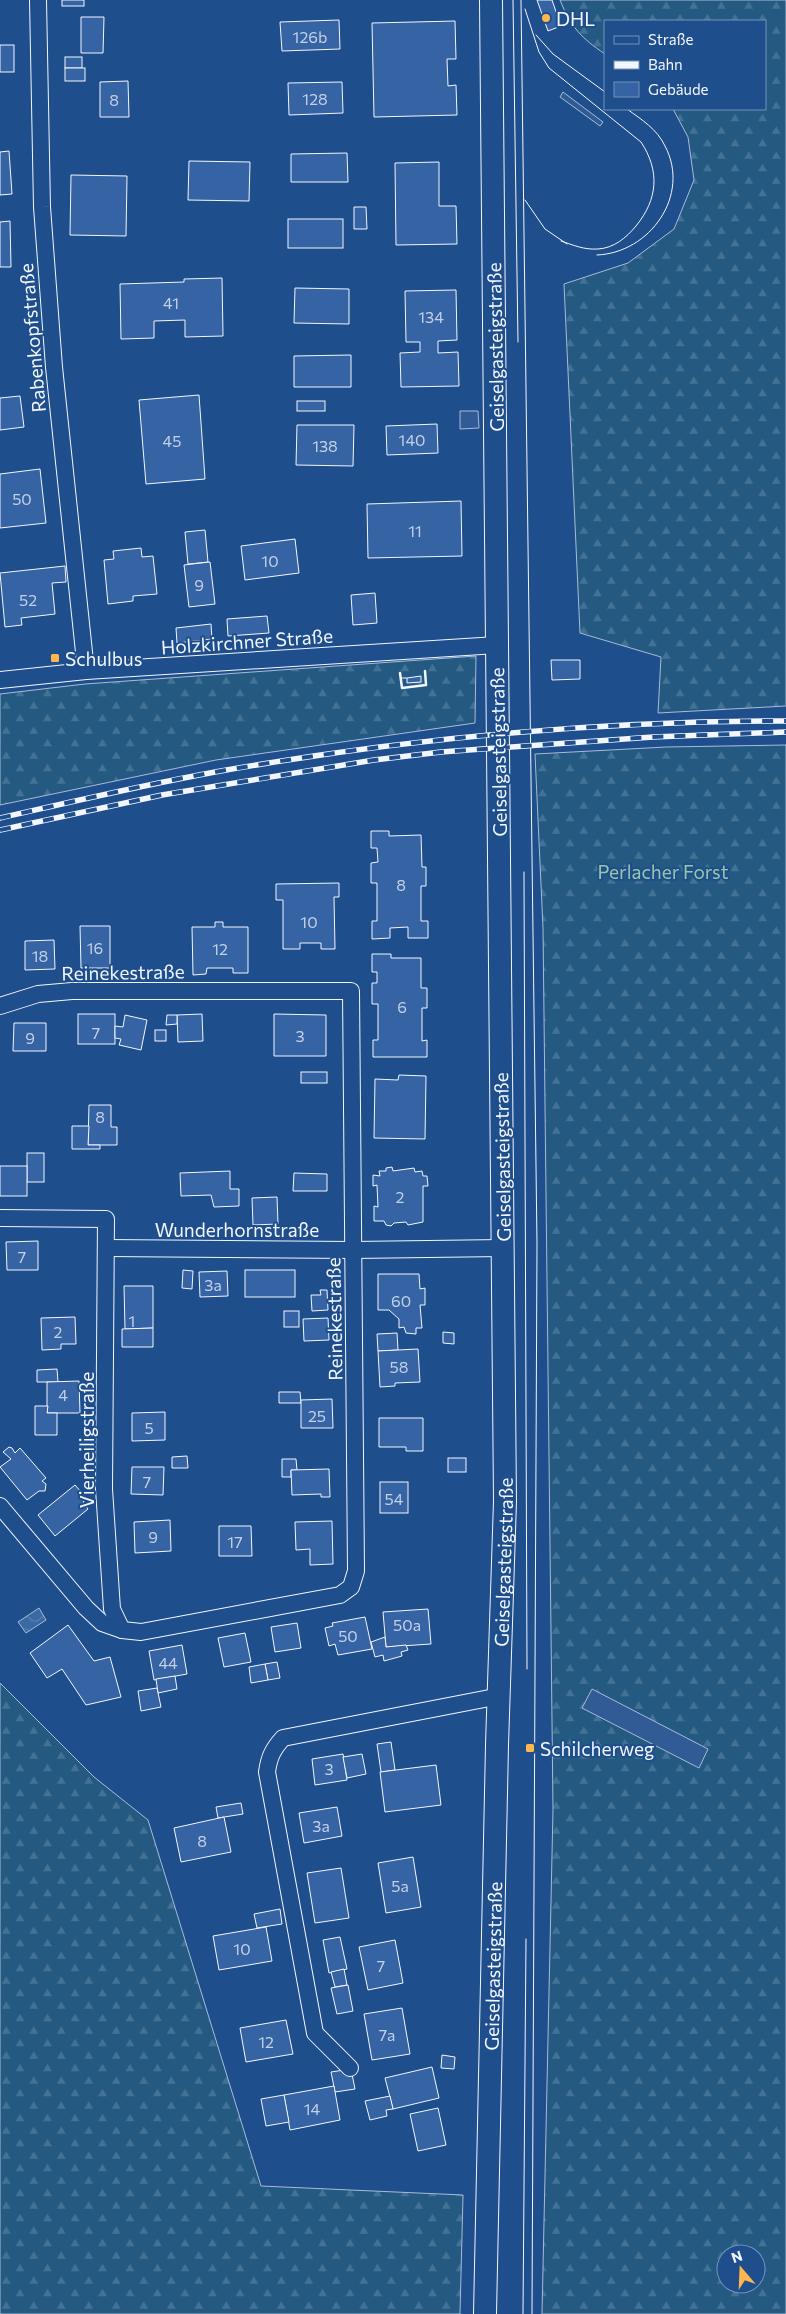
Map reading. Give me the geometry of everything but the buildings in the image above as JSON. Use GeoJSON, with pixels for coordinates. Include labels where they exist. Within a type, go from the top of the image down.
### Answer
{"type":"FeatureCollection","features":[{"type":"Feature","properties":{"kind":"main road","name":"Geiselgasteigstraße"},"geometry":{"type":"LineString","coordinates":[[486,2314],[505,1501],[491,0]]}},
{"type":"Feature","properties":{"kind":"street","name":"Rabenkopfstraße"},"geometry":{"type":"LineString","coordinates":[[38,0],[42,207],[54,367],[86,671]]}},
{"type":"Feature","properties":{"kind":"street","name":"Holzkirchner Straße"},"geometry":{"type":"LineString","coordinates":[[0,680],[86,671],[497,645]]}},
{"type":"Feature","properties":{"kind":"street","name":"Reinekestraße"},"geometry":{"type":"LineString","coordinates":[[0,1006],[38,994],[72,991],[351,991],[356,1571],[351,1587],[340,1595],[141,1632],[122,1630],[102,1623],[86,1608],[0,1506]]}},
{"type":"Feature","properties":{"kind":"street"},"geometry":{"type":"LineString","coordinates":[[0,1218],[106,1219],[106,1248]]}},
{"type":"Feature","properties":{"kind":"street","name":"Wunderhornstraße"},"geometry":{"type":"LineString","coordinates":[[106,1248],[353,1250],[503,1248]]}},
{"type":"Feature","properties":{"kind":"street","name":"Vierheiligstraße"},"geometry":{"type":"LineString","coordinates":[[106,1248],[104,1489],[112,1609],[122,1630]]}},
{"type":"Feature","properties":{"kind":"street"},"geometry":{"type":"LineString","coordinates":[[350,2068],[315,2033],[267,1772],[269,1758],[274,1747],[283,1738],[500,1696]]}},
{"type":"Feature","properties":{"kind":"green space"},"geometry":{"type":"Polygon","coordinates":[[[560,0],[786,0],[786,706],[658,713],[661,657],[580,633],[564,284],[628,263],[674,229],[694,180],[688,137],[674,110],[766,110],[766,20],[604,20],[604,53],[589,43],[568,18],[560,0]]]}},
{"type":"Feature","properties":{"kind":"green space"},"geometry":{"type":"Polygon","coordinates":[[[476,656],[475,723],[216,760],[0,805],[0,694],[85,684],[476,656]]]}},
{"type":"Feature","properties":{"kind":"green space","name":"Perlacher Forst"},"geometry":{"type":"Polygon","coordinates":[[[786,745],[786,2314],[542,2314],[553,1809],[543,928],[535,754],[666,747],[786,745]]]}},
{"type":"Feature","properties":{"kind":"green space"},"geometry":{"type":"Polygon","coordinates":[[[0,1683],[94,1777],[148,1820],[261,2186],[463,2195],[460,2314],[0,2314],[0,1683]]]}},
{"type":"Feature","properties":{"kind":"shaded area"},"geometry":{"type":"Polygon","coordinates":[[[563,92],[603,122],[600,126],[560,97],[563,92]]]}},
{"type":"Feature","properties":{"kind":"shaded area"},"geometry":{"type":"Polygon","coordinates":[[[460,411],[478,411],[479,428],[460,429],[460,411]]]}},
{"type":"Feature","properties":{"kind":"shaded area"},"geometry":{"type":"Polygon","coordinates":[[[592,1689],[708,1749],[699,1768],[582,1708],[592,1689]]]}},
{"type":"Feature","properties":{"kind":"water"},"geometry":{"type":"Polygon","coordinates":[[[39,1608],[46,1620],[26,1633],[18,1622],[39,1608]]]}},
{"type":"Feature","properties":{"kind":"tram line"},"geometry":{"type":"LineString","coordinates":[[513,0],[518,342]]}},
{"type":"Feature","properties":{"kind":"tram line"},"geometry":{"type":"LineString","coordinates":[[521,0],[537,1244],[532,2314]]}},
{"type":"Feature","properties":{"kind":"tram line"},"geometry":{"type":"LineString","coordinates":[[525,9],[539,52],[549,68],[641,142],[654,174],[654,185],[649,206],[636,226],[619,242],[609,247],[588,249],[561,241]]}},
{"type":"Feature","properties":{"kind":"tram line"},"geometry":{"type":"LineString","coordinates":[[536,35],[553,54],[604,91]]}},
{"type":"Feature","properties":{"kind":"tram line"},"geometry":{"type":"LineString","coordinates":[[597,255],[616,252],[634,244],[649,233],[661,218],[669,201],[673,183],[672,165],[662,140],[649,125],[628,110]]}},
{"type":"Feature","properties":{"kind":"tram line"},"geometry":{"type":"LineString","coordinates":[[525,200],[545,229],[567,244]]}},
{"type":"Feature","properties":{"kind":"tram line"},"geometry":{"type":"LineString","coordinates":[[524,872],[527,1669]]}},
{"type":"Feature","properties":{"kind":"tram line"},"geometry":{"type":"LineString","coordinates":[[523,2314],[526,1939]]}},
{"type":"Feature","properties":{"kind":"railway"},"geometry":{"type":"LineString","coordinates":[[0,818],[215,772],[285,760],[427,741],[571,728],[642,724],[786,721]]}},
{"type":"Feature","properties":{"kind":"railway"},"geometry":{"type":"LineString","coordinates":[[0,830],[162,795],[374,760],[441,752],[653,737],[786,732]]}},
{"type":"Feature","properties":{"kind":"fence"},"geometry":{"type":"LineString","coordinates":[[401,678],[407,678]]}},
{"type":"Feature","properties":{"kind":"wall"},"geometry":{"type":"LineString","coordinates":[[400,673],[402,688],[426,685],[425,671]]}},
{"type":"Feature","properties":{"kind":"place","name":"DHL"},"geometry":{"type":"Point","coordinates":[546,18]}},
{"type":"Feature","properties":{"kind":"place","name":"Schulbus"},"geometry":{"type":"Point","coordinates":[55,658]}},
{"type":"Feature","properties":{"kind":"place","name":"Schilcherweg"},"geometry":{"type":"Point","coordinates":[530,1748]}}]}
